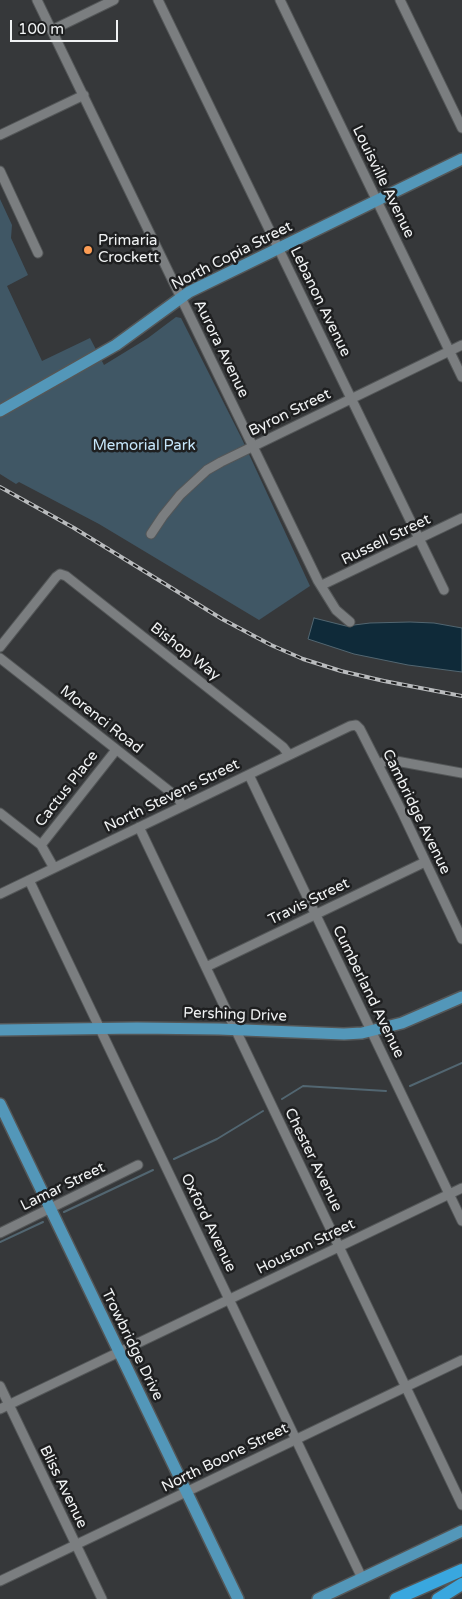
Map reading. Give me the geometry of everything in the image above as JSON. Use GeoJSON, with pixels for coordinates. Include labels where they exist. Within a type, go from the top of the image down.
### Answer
{"type":"FeatureCollection","features":[{"type":"Feature","properties":{"kind":"highway"},"geometry":{"type":"LineString","coordinates":[[403,1599],[462,1570]]}},
{"type":"Feature","properties":{"kind":"highway"},"geometry":{"type":"LineString","coordinates":[[396,1599],[448,1577]]}},
{"type":"Feature","properties":{"kind":"highway"},"geometry":{"type":"LineString","coordinates":[[438,1599],[462,1584]]}},
{"type":"Feature","properties":{"kind":"main road","name":"North Copia Street"},"geometry":{"type":"LineString","coordinates":[[0,411],[116,345],[181,297],[462,159]]}},
{"type":"Feature","properties":{"kind":"main road","name":"Pershing Drive"},"geometry":{"type":"LineString","coordinates":[[0,1030],[100,1028],[235,1029],[344,1034],[371,1031],[402,1023],[462,997]]}},
{"type":"Feature","properties":{"kind":"main road","name":"Trowbridge Drive"},"geometry":{"type":"LineString","coordinates":[[0,1104],[238,1599]]}},
{"type":"Feature","properties":{"kind":"main road"},"geometry":{"type":"LineString","coordinates":[[318,1599],[462,1531]]}},
{"type":"Feature","properties":{"kind":"street","name":"Aurora Avenue"},"geometry":{"type":"LineString","coordinates":[[38,0],[318,581],[336,610],[350,622]]}},
{"type":"Feature","properties":{"kind":"street"},"geometry":{"type":"LineString","coordinates":[[52,30],[114,0]]}},
{"type":"Feature","properties":{"kind":"street","name":"Lebanon Avenue"},"geometry":{"type":"LineString","coordinates":[[158,0],[444,590]]}},
{"type":"Feature","properties":{"kind":"street","name":"Louisville Avenue"},"geometry":{"type":"LineString","coordinates":[[280,0],[462,377]]}},
{"type":"Feature","properties":{"kind":"street"},"geometry":{"type":"LineString","coordinates":[[400,0],[462,128]]}},
{"type":"Feature","properties":{"kind":"street"},"geometry":{"type":"LineString","coordinates":[[0,135],[84,95]]}},
{"type":"Feature","properties":{"kind":"street"},"geometry":{"type":"LineString","coordinates":[[0,171],[38,253]]}},
{"type":"Feature","properties":{"kind":"street","name":"Byron Street"},"geometry":{"type":"LineString","coordinates":[[151,534],[163,516],[192,483],[220,462],[462,346]]}},
{"type":"Feature","properties":{"kind":"street","name":"Russell Street"},"geometry":{"type":"LineString","coordinates":[[322,585],[462,518]]}},
{"type":"Feature","properties":{"kind":"street","name":"Bishop Way"},"geometry":{"type":"LineString","coordinates":[[0,648],[56,577],[60,574],[66,576],[283,747],[289,755]]}},
{"type":"Feature","properties":{"kind":"street","name":"Morenci Road"},"geometry":{"type":"LineString","coordinates":[[0,658],[177,797],[183,806]]}},
{"type":"Feature","properties":{"kind":"street","name":"North Stevens Street"},"geometry":{"type":"LineString","coordinates":[[0,894],[350,726],[356,725]]}},
{"type":"Feature","properties":{"kind":"street","name":"Cambridge Avenue"},"geometry":{"type":"LineString","coordinates":[[356,725],[360,729],[378,764],[462,939]]}},
{"type":"Feature","properties":{"kind":"street","name":"Cactus Place"},"geometry":{"type":"LineString","coordinates":[[41,845],[116,750]]}},
{"type":"Feature","properties":{"kind":"street"},"geometry":{"type":"LineString","coordinates":[[378,764],[386,761],[396,761],[462,773]]}},
{"type":"Feature","properties":{"kind":"street","name":"Cumberland Avenue"},"geometry":{"type":"LineString","coordinates":[[249,775],[462,1221]]}},
{"type":"Feature","properties":{"kind":"street"},"geometry":{"type":"LineString","coordinates":[[0,813],[41,845],[54,868]]}},
{"type":"Feature","properties":{"kind":"street","name":"Chester Avenue"},"geometry":{"type":"LineString","coordinates":[[139,827],[462,1505]]}},
{"type":"Feature","properties":{"kind":"street","name":"Travis Street"},"geometry":{"type":"LineString","coordinates":[[206,967],[425,862]]}},
{"type":"Feature","properties":{"kind":"street","name":"Oxford Avenue"},"geometry":{"type":"LineString","coordinates":[[29,880],[362,1578]]}},
{"type":"Feature","properties":{"kind":"street","name":"Lamar Street"},"geometry":{"type":"LineString","coordinates":[[0,1233],[138,1165]]}},
{"type":"Feature","properties":{"kind":"street","name":"Houston Street"},"geometry":{"type":"LineString","coordinates":[[0,1409],[462,1188]]}},
{"type":"Feature","properties":{"kind":"street","name":"North Boone Street"},"geometry":{"type":"LineString","coordinates":[[0,1581],[462,1360]]}},
{"type":"Feature","properties":{"kind":"street","name":"Bliss Avenue"},"geometry":{"type":"LineString","coordinates":[[0,1386],[102,1599]]}},
{"type":"Feature","properties":{"kind":"green space","name":"Memorial Park"},"geometry":{"type":"Polygon","coordinates":[[[0,199],[12,225],[11,238],[28,275],[7,286],[42,361],[90,338],[104,365],[148,338],[176,317],[181,318],[241,437],[310,586],[259,620],[99,524],[19,482],[16,484],[0,474],[0,199]]]}},
{"type":"Feature","properties":{"kind":"shaded area"},"geometry":{"type":"Polygon","coordinates":[[[314,618],[346,626],[410,622],[434,623],[462,628],[462,672],[408,665],[354,654],[308,639],[314,618]]]}},
{"type":"Feature","properties":{"kind":"waterway"},"geometry":{"type":"LineString","coordinates":[[410,1086],[462,1063]]}},
{"type":"Feature","properties":{"kind":"waterway"},"geometry":{"type":"LineString","coordinates":[[282,1099],[303,1086],[386,1091]]}},
{"type":"Feature","properties":{"kind":"waterway"},"geometry":{"type":"LineString","coordinates":[[174,1159],[217,1139],[263,1111]]}},
{"type":"Feature","properties":{"kind":"waterway"},"geometry":{"type":"LineString","coordinates":[[64,1212],[153,1170]]}},
{"type":"Feature","properties":{"kind":"waterway"},"geometry":{"type":"LineString","coordinates":[[0,1242],[43,1222]]}},
{"type":"Feature","properties":{"kind":"railway"},"geometry":{"type":"LineString","coordinates":[[0,487],[74,528],[222,619],[271,645],[303,659],[341,671],[462,696]]}},
{"type":"Feature","properties":{"kind":"place","name":"Primaria Crockett"},"geometry":{"type":"Point","coordinates":[88,250]}}]}
